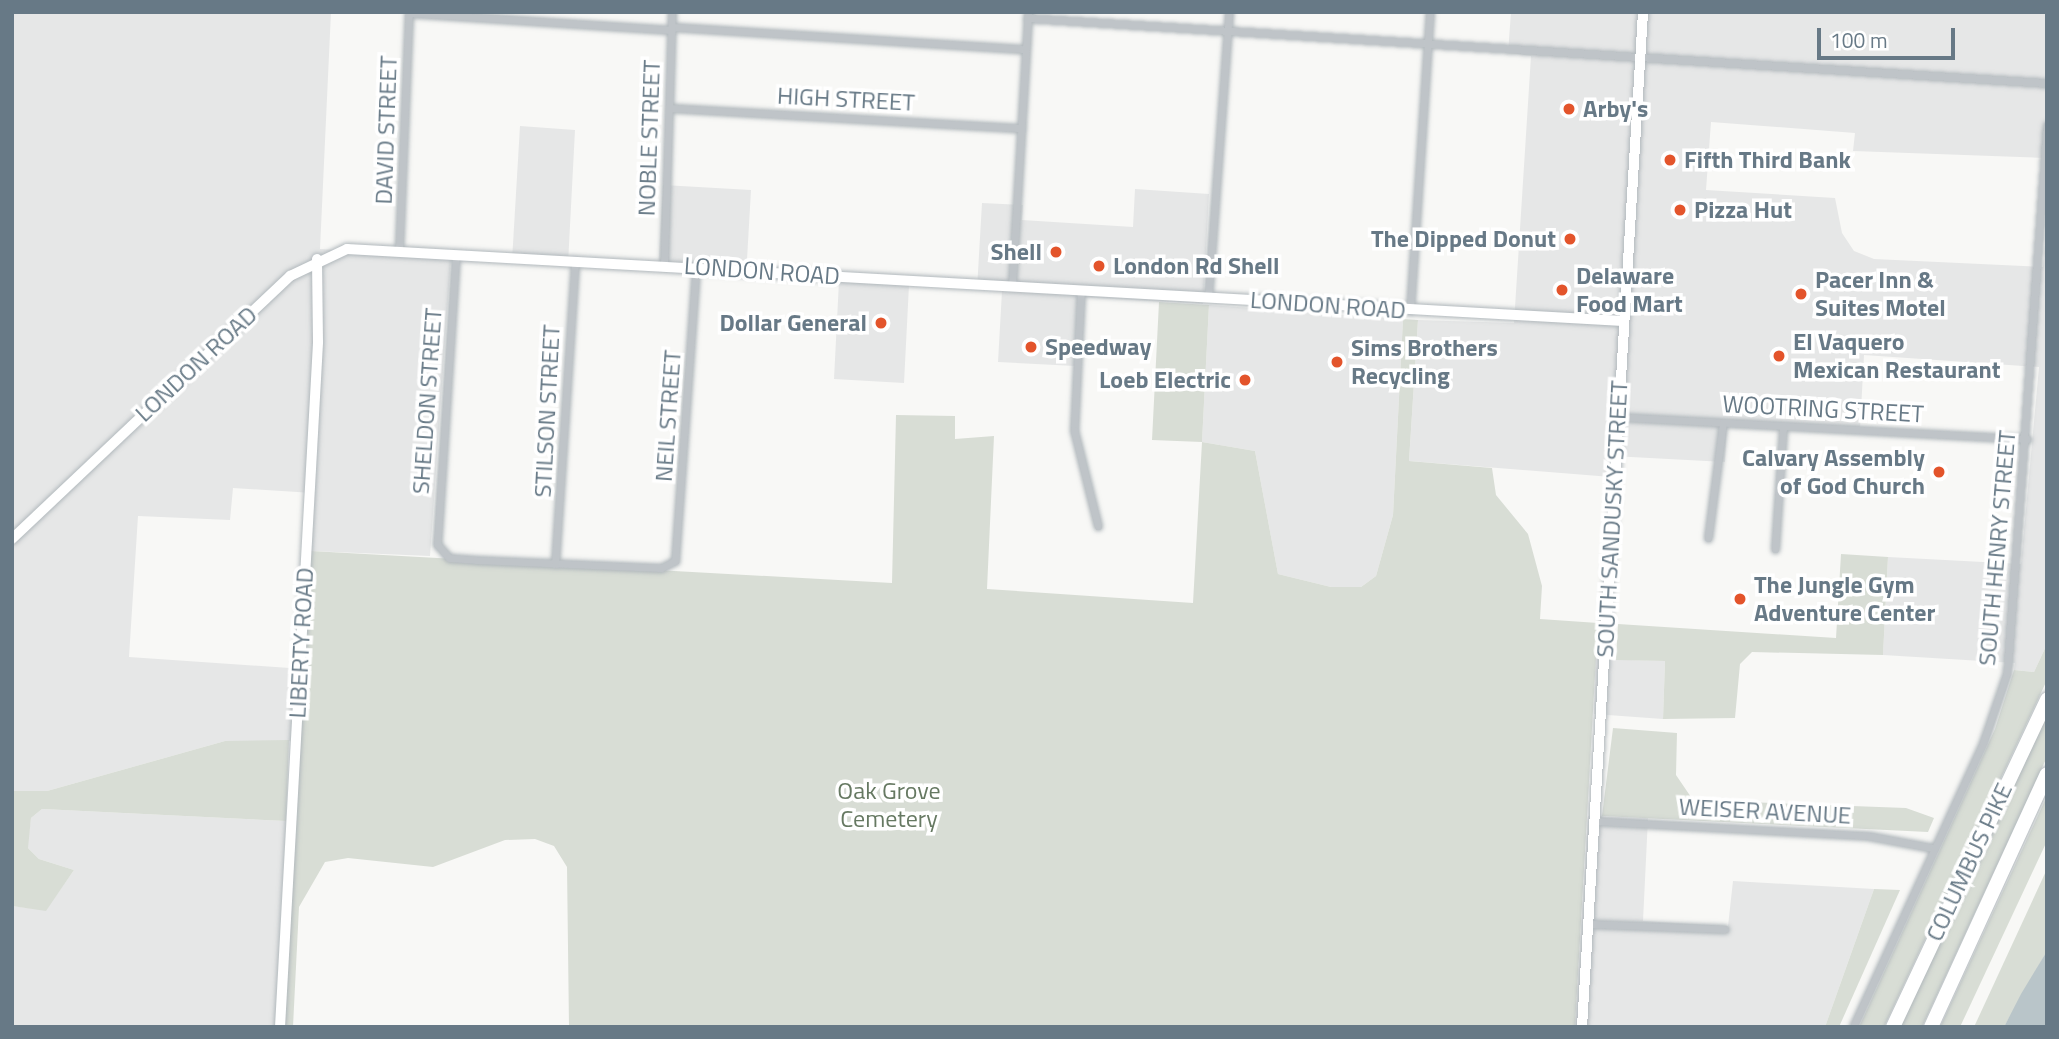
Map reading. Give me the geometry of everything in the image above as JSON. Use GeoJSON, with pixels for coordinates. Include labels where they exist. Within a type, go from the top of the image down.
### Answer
{"type":"FeatureCollection","features":[{"type":"Feature","properties":{"kind":"highway","name":"COLUMBUS PIKE"},"geometry":{"type":"LineString","coordinates":[[1893,1027],[2047,699]]}},
{"type":"Feature","properties":{"kind":"highway","name":"COLUMBUS PIKE"},"geometry":{"type":"LineString","coordinates":[[1931,1027],[2047,774]]}},
{"type":"Feature","properties":{"kind":"street","name":"NOBLE STREET"},"geometry":{"type":"LineString","coordinates":[[664,265],[672,12]]}},
{"type":"Feature","properties":{"kind":"street"},"geometry":{"type":"LineString","coordinates":[[1208,298],[1228,12]]}},
{"type":"Feature","properties":{"kind":"street"},"geometry":{"type":"LineString","coordinates":[[1410,310],[1430,12]]}},
{"type":"Feature","properties":{"kind":"street","name":"SOUTH SANDUSKY STREET"},"geometry":{"type":"LineString","coordinates":[[1582,1027],[1643,12]]}},
{"type":"Feature","properties":{"kind":"street"},"geometry":{"type":"LineString","coordinates":[[409,13],[1026,50]]}},
{"type":"Feature","properties":{"kind":"street","name":"DAVID STREET"},"geometry":{"type":"LineString","coordinates":[[399,248],[409,13]]}},
{"type":"Feature","properties":{"kind":"street"},"geometry":{"type":"LineString","coordinates":[[1013,285],[1027,15],[2047,83]]}},
{"type":"Feature","properties":{"kind":"street","name":"HIGH STREET"},"geometry":{"type":"LineString","coordinates":[[669,107],[1021,128]]}},
{"type":"Feature","properties":{"kind":"street","name":"SOUTH HENRY STREET"},"geometry":{"type":"LineString","coordinates":[[1853,1027],[1983,743],[2007,673],[2047,125]]}},
{"type":"Feature","properties":{"kind":"street","name":"LONDON ROAD"},"geometry":{"type":"LineString","coordinates":[[12,539],[264,300],[317,259],[346,249],[399,248],[1623,321]]}},
{"type":"Feature","properties":{"kind":"street","name":"SHELDON STREET"},"geometry":{"type":"LineString","coordinates":[[456,252],[440,551],[449,558],[555,564]]}},
{"type":"Feature","properties":{"kind":"street","name":"LIBERTY ROAD"},"geometry":{"type":"LineString","coordinates":[[280,1027],[318,342],[317,259]]}},
{"type":"Feature","properties":{"kind":"street","name":"STILSON STREET"},"geometry":{"type":"LineString","coordinates":[[555,564],[575,260]]}},
{"type":"Feature","properties":{"kind":"street","name":"NEIL STREET"},"geometry":{"type":"LineString","coordinates":[[555,564],[671,565],[679,548],[696,267]]}},
{"type":"Feature","properties":{"kind":"street"},"geometry":{"type":"LineString","coordinates":[[1081,289],[1074,430],[1097,526]]}},
{"type":"Feature","properties":{"kind":"street","name":"WOOTRING STREET"},"geometry":{"type":"LineString","coordinates":[[1618,417],[2026,439]]}},
{"type":"Feature","properties":{"kind":"street"},"geometry":{"type":"LineString","coordinates":[[1708,538],[1723,423]]}},
{"type":"Feature","properties":{"kind":"street"},"geometry":{"type":"LineString","coordinates":[[1775,549],[1783,427]]}},
{"type":"Feature","properties":{"kind":"street","name":"WEISER AVENUE"},"geometry":{"type":"LineString","coordinates":[[1594,821],[1869,836],[1933,848]]}},
{"type":"Feature","properties":{"kind":"street"},"geometry":{"type":"LineString","coordinates":[[1588,924],[1725,929]]}},
{"type":"Feature","properties":{"kind":"shaded area"},"geometry":{"type":"Polygon","coordinates":[[[12,12],[331,12],[320,249],[451,256],[430,556],[311,551],[313,493],[233,488],[230,520],[138,516],[129,657],[304,669],[300,741],[225,741],[47,791],[12,791],[12,12]]]}},
{"type":"Feature","properties":{"kind":"shaded area"},"geometry":{"type":"Polygon","coordinates":[[[1511,12],[2047,12],[2047,158],[1853,151],[1855,133],[1711,122],[1706,190],[1835,198],[1842,233],[1854,251],[1874,259],[2043,267],[2047,212],[2047,644],[2034,672],[2014,670],[2015,663],[1883,655],[1888,557],[2021,564],[2039,367],[1864,355],[1860,428],[1727,422],[1725,462],[1612,456],[1611,477],[1409,461],[1418,320],[1514,323],[1531,56],[1508,53],[1511,12]]]}},
{"type":"Feature","properties":{"kind":"shaded area"},"geometry":{"type":"Polygon","coordinates":[[[520,126],[575,130],[568,264],[512,261],[520,126]]]}},
{"type":"Feature","properties":{"kind":"shaded area"},"geometry":{"type":"Polygon","coordinates":[[[663,185],[751,190],[746,277],[658,272],[663,185]]]}},
{"type":"Feature","properties":{"kind":"shaded area"},"geometry":{"type":"Polygon","coordinates":[[[1135,189],[1209,194],[1203,304],[1079,297],[1075,366],[998,362],[1002,291],[977,289],[982,203],[1023,205],[1022,220],[1133,227],[1135,189]]]}},
{"type":"Feature","properties":{"kind":"shaded area"},"geometry":{"type":"Polygon","coordinates":[[[839,281],[909,285],[904,383],[834,379],[839,281]]]}},
{"type":"Feature","properties":{"kind":"shaded area"},"geometry":{"type":"Polygon","coordinates":[[[1209,305],[1403,319],[1393,515],[1376,576],[1361,587],[1331,587],[1278,574],[1255,451],[1202,442],[1209,305]]]}},
{"type":"Feature","properties":{"kind":"shaded area"},"geometry":{"type":"Polygon","coordinates":[[[1595,659],[1665,661],[1663,719],[1594,714],[1595,659]]]}},
{"type":"Feature","properties":{"kind":"shaded area"},"geometry":{"type":"Polygon","coordinates":[[[42,809],[286,821],[275,1027],[12,1027],[12,906],[46,910],[74,870],[39,859],[27,847],[31,818],[42,809]]]}},
{"type":"Feature","properties":{"kind":"shaded area"},"geometry":{"type":"Polygon","coordinates":[[[1588,816],[1648,818],[1643,921],[1728,926],[1733,881],[1874,889],[1825,1027],[1575,1027],[1588,816]]]}},
{"type":"Feature","properties":{"kind":"shaded area"},"geometry":{"type":"Polygon","coordinates":[[[2047,951],[2047,1027],[2004,1027],[2021,994],[2047,951]]]}},
{"type":"Feature","properties":{"kind":"green space"},"geometry":{"type":"Polygon","coordinates":[[[1159,302],[1209,305],[1202,442],[1152,440],[1159,302]]]}},
{"type":"Feature","properties":{"kind":"green space","name":"Oak Grove Cemetery"},"geometry":{"type":"Polygon","coordinates":[[[1403,319],[1418,320],[1409,461],[1492,468],[1496,495],[1528,534],[1542,586],[1540,619],[1598,623],[1575,1027],[569,1027],[567,867],[554,846],[535,839],[505,840],[433,867],[348,858],[325,862],[299,907],[293,1027],[285,1027],[311,551],[892,583],[896,415],[955,416],[955,439],[994,436],[987,589],[1193,603],[1202,442],[1255,451],[1278,574],[1331,587],[1361,587],[1376,576],[1393,515],[1403,319]]]}},
{"type":"Feature","properties":{"kind":"green space"},"geometry":{"type":"Polygon","coordinates":[[[1841,554],[1888,557],[1883,655],[1752,652],[1740,664],[1735,718],[1663,719],[1665,661],[1616,660],[1618,624],[1836,638],[1841,554]]]}},
{"type":"Feature","properties":{"kind":"green space"},"geometry":{"type":"Polygon","coordinates":[[[2047,644],[2047,680],[1884,1027],[1859,1027],[1995,729],[2014,670],[2034,672],[2047,644]]]}},
{"type":"Feature","properties":{"kind":"green space"},"geometry":{"type":"Polygon","coordinates":[[[2047,715],[2047,757],[1922,1027],[1900,1027],[2047,715]]]}},
{"type":"Feature","properties":{"kind":"green space"},"geometry":{"type":"Polygon","coordinates":[[[1613,728],[1677,733],[1676,775],[1693,800],[1906,808],[1934,818],[1928,832],[1602,816],[1613,728]]]}},
{"type":"Feature","properties":{"kind":"green space"},"geometry":{"type":"Polygon","coordinates":[[[289,740],[286,821],[42,809],[31,818],[28,848],[39,859],[74,870],[46,911],[12,906],[12,791],[47,791],[225,741],[289,740]]]}},
{"type":"Feature","properties":{"kind":"green space"},"geometry":{"type":"Polygon","coordinates":[[[2047,796],[2047,841],[1960,1027],[1940,1027],[2047,796]]]}},
{"type":"Feature","properties":{"kind":"green space"},"geometry":{"type":"Polygon","coordinates":[[[2047,869],[2047,951],[2004,1027],[1974,1027],[2047,869]]]}},
{"type":"Feature","properties":{"kind":"green space"},"geometry":{"type":"Polygon","coordinates":[[[1874,889],[1900,890],[1839,1027],[1825,1027],[1874,889]]]}},
{"type":"Feature","properties":{"kind":"place","name":"Arby's"},"geometry":{"type":"Point","coordinates":[1569,109]}},
{"type":"Feature","properties":{"kind":"place","name":"Fifth Third Bank"},"geometry":{"type":"Point","coordinates":[1670,160]}},
{"type":"Feature","properties":{"kind":"place","name":"Pizza Hut"},"geometry":{"type":"Point","coordinates":[1680,210]}},
{"type":"Feature","properties":{"kind":"place","name":"The Dipped Donut"},"geometry":{"type":"Point","coordinates":[1570,239]}},
{"type":"Feature","properties":{"kind":"place","name":"Shell"},"geometry":{"type":"Point","coordinates":[1056,252]}},
{"type":"Feature","properties":{"kind":"place","name":"London Rd Shell"},"geometry":{"type":"Point","coordinates":[1099,266]}},
{"type":"Feature","properties":{"kind":"place","name":"Delaware Food Mart"},"geometry":{"type":"Point","coordinates":[1562,290]}},
{"type":"Feature","properties":{"kind":"place","name":"Pacer Inn & Suites Motel"},"geometry":{"type":"Point","coordinates":[1801,294]}},
{"type":"Feature","properties":{"kind":"place","name":"Dollar General"},"geometry":{"type":"Point","coordinates":[881,323]}},
{"type":"Feature","properties":{"kind":"place","name":"Speedway"},"geometry":{"type":"Point","coordinates":[1031,347]}},
{"type":"Feature","properties":{"kind":"place","name":"El Vaquero Mexican Restaurant"},"geometry":{"type":"Point","coordinates":[1779,356]}},
{"type":"Feature","properties":{"kind":"place","name":"Sims Brothers Recycling"},"geometry":{"type":"Point","coordinates":[1337,362]}},
{"type":"Feature","properties":{"kind":"place","name":"Loeb Electric"},"geometry":{"type":"Point","coordinates":[1245,380]}},
{"type":"Feature","properties":{"kind":"place","name":"Calvary Assembly of God Church"},"geometry":{"type":"Point","coordinates":[1939,472]}},
{"type":"Feature","properties":{"kind":"place","name":"The Jungle Gym Adventure Center"},"geometry":{"type":"Point","coordinates":[1740,599]}}]}
